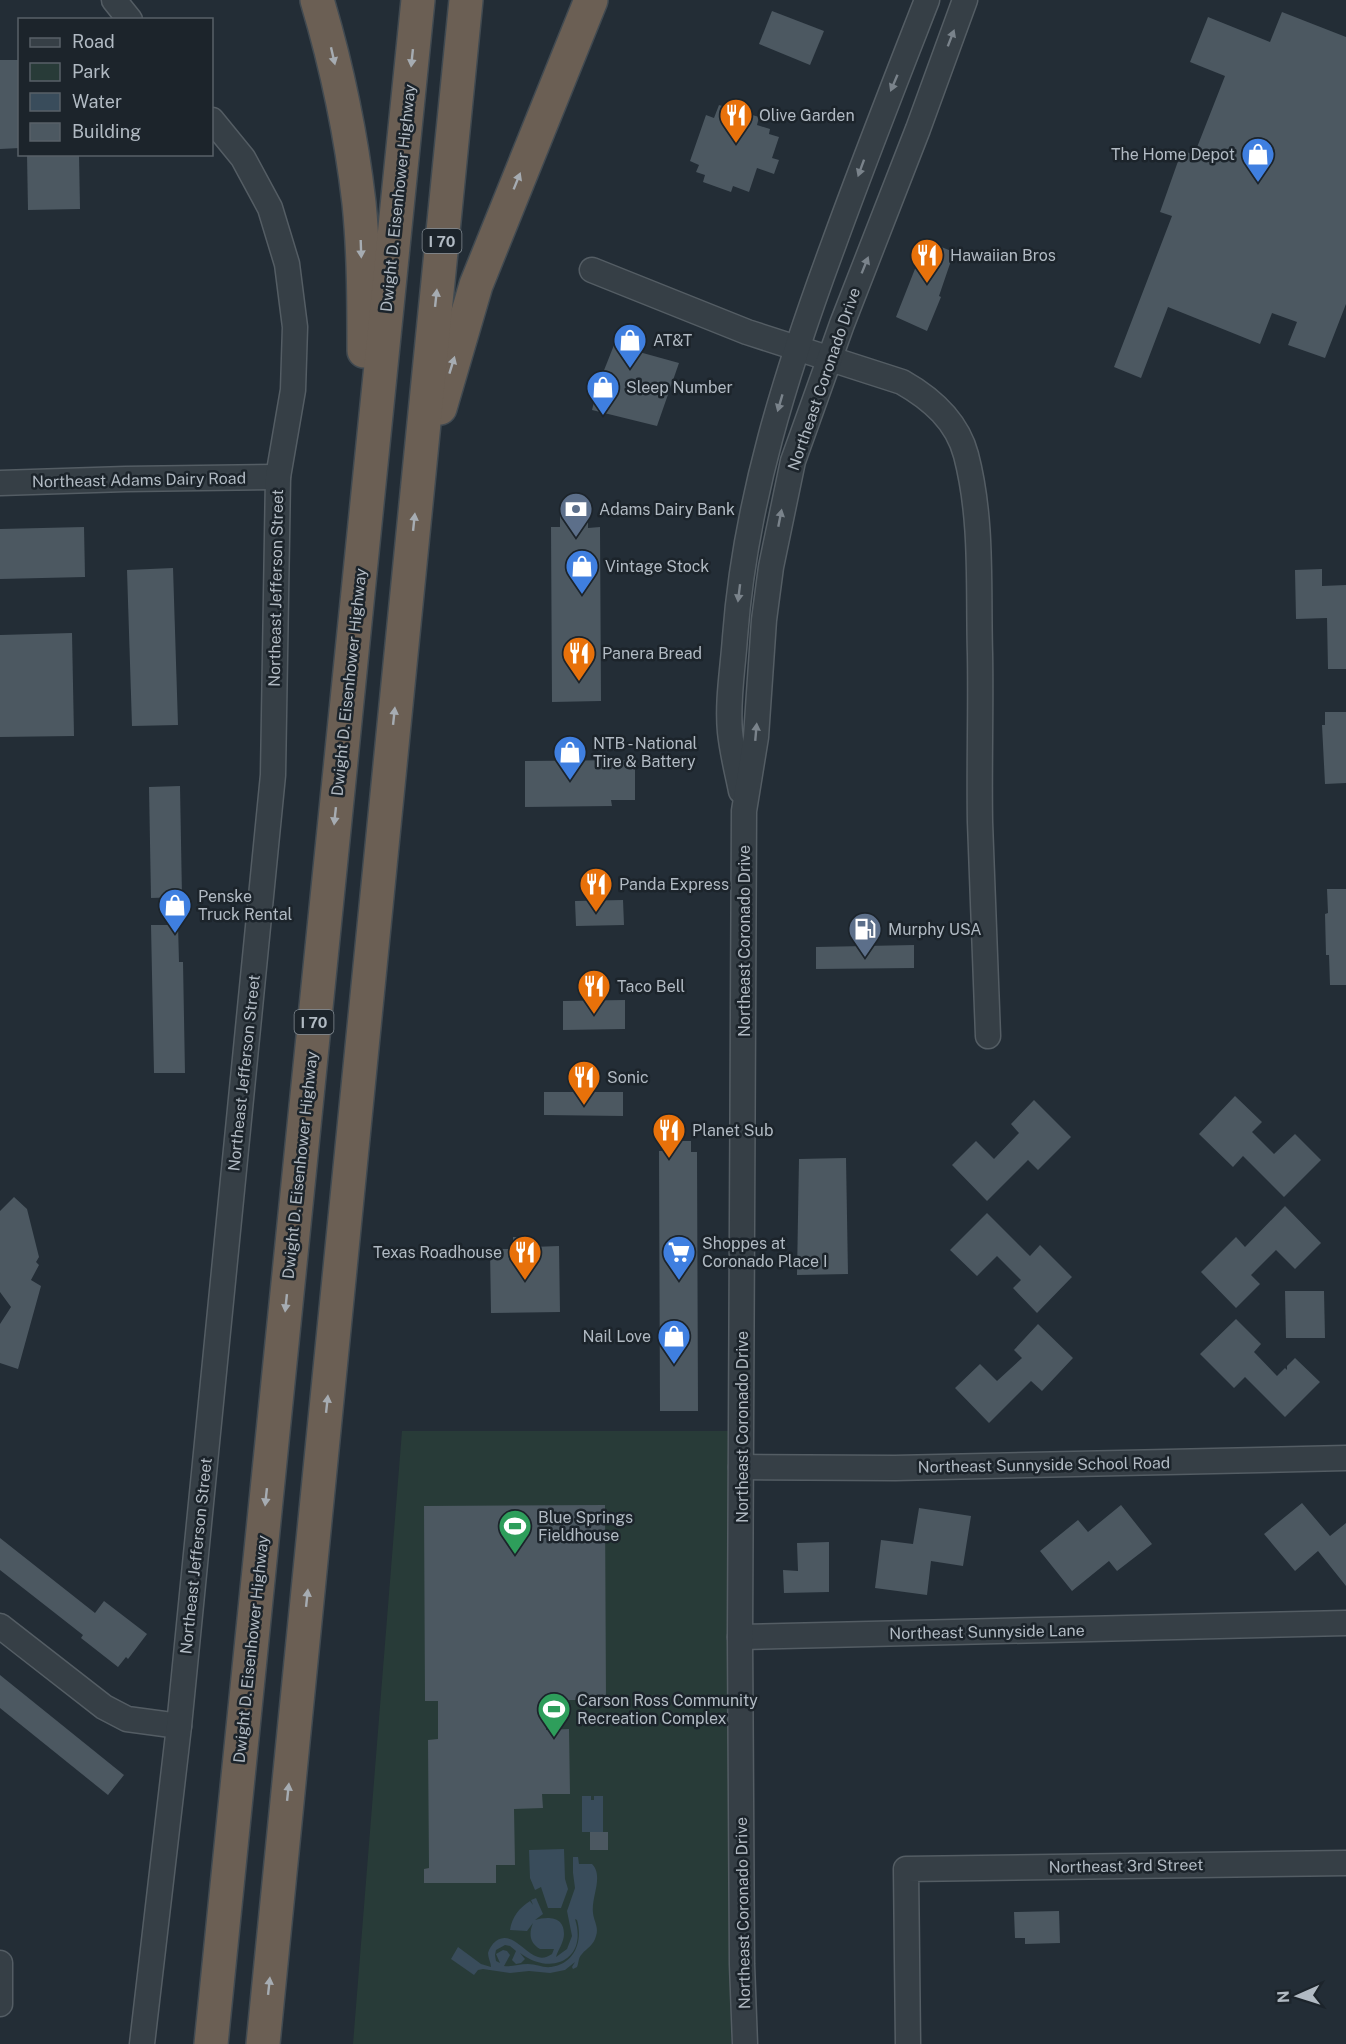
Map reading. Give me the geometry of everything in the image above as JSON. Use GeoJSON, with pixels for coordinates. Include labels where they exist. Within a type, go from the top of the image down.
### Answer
{"type":"FeatureCollection","features":[{"type":"Feature","properties":{"kind":"highway"},"geometry":{"type":"LineString","coordinates":[[317,0],[330,43],[348,124],[359,205],[364,312],[365,519]]}},
{"type":"Feature","properties":{"kind":"highway","name":"Dwight D. Eisenhower Highway"},"geometry":{"type":"LineString","coordinates":[[211,2044],[418,0]]}},
{"type":"Feature","properties":{"kind":"highway","name":"I 70"},"geometry":{"type":"LineString","coordinates":[[263,2044],[466,0]]}},
{"type":"Feature","properties":{"kind":"highway"},"geometry":{"type":"LineString","coordinates":[[418,482],[476,285],[591,0]]}},
{"type":"Feature","properties":{"kind":"street"},"geometry":{"type":"LineString","coordinates":[[114,0],[128,18]]}},
{"type":"Feature","properties":{"kind":"street","name":"Northeast Coronado Drive"},"geometry":{"type":"LineString","coordinates":[[744,811],[730,732],[737,617],[743,563],[753,510],[771,435],[797,347],[881,113],[927,0]]}},
{"type":"Feature","properties":{"kind":"street","name":"Northeast Coronado Drive"},"geometry":{"type":"LineString","coordinates":[[745,2044],[742,1953],[740,1637],[744,811],[756,736],[764,620],[782,509],[793,461],[829,359],[965,0]]}},
{"type":"Feature","properties":{"kind":"street","name":"Northeast Jefferson Street"},"geometry":{"type":"LineString","coordinates":[[142,2044],[179,1726],[273,775],[278,477],[293,390],[295,327],[287,264],[270,208],[243,158],[213,121]]}},
{"type":"Feature","properties":{"kind":"street"},"geometry":{"type":"LineString","coordinates":[[592,270],[747,332],[902,382],[923,394],[952,425],[966,454],[973,493],[978,546],[980,822],[988,1036]]}},
{"type":"Feature","properties":{"kind":"street","name":"Northeast Adams Dairy Road"},"geometry":{"type":"LineString","coordinates":[[0,483],[278,477]]}},
{"type":"Feature","properties":{"kind":"street","name":"Northeast Sunnyside School Road"},"geometry":{"type":"LineString","coordinates":[[741,1467],[895,1468],[1346,1458]]}},
{"type":"Feature","properties":{"kind":"street","name":"Northeast Sunnyside Lane"},"geometry":{"type":"LineString","coordinates":[[740,1637],[1346,1623]]}},
{"type":"Feature","properties":{"kind":"street"},"geometry":{"type":"LineString","coordinates":[[0,1626],[104,1707],[127,1719],[179,1726]]}},
{"type":"Feature","properties":{"kind":"street","name":"Northeast 3rd Street"},"geometry":{"type":"LineString","coordinates":[[908,2044],[906,1869],[1346,1863]]}},
{"type":"Feature","properties":{"kind":"street"},"geometry":{"type":"LineString","coordinates":[[0,1963],[0,2004]]}},
{"type":"Feature","properties":{"kind":"green space","name":"Carson Ross Community Recreation Complex"},"geometry":{"type":"Polygon","coordinates":[[[402,1431],[728,1431],[731,2044],[353,2044],[402,1431]]]}},
{"type":"Feature","properties":{"kind":"water"},"geometry":{"type":"Polygon","coordinates":[[[582,1796],[591,1796],[591,1800],[594,1800],[594,1796],[603,1796],[603,1832],[582,1832],[582,1796]]]}},
{"type":"Feature","properties":{"kind":"water"},"geometry":{"type":"Polygon","coordinates":[[[564,1849],[565,1879],[568,1889],[561,1908],[548,1908],[541,1887],[535,1890],[530,1878],[529,1850],[564,1849]]]}},
{"type":"Feature","properties":{"kind":"water"},"geometry":{"type":"Polygon","coordinates":[[[573,1857],[578,1857],[579,1864],[592,1864],[597,1874],[593,1913],[597,1933],[594,1942],[580,1957],[577,1967],[573,1969],[572,1967],[575,1962],[565,1970],[550,1973],[529,1971],[510,1973],[483,1969],[478,1970],[474,1975],[451,1959],[458,1947],[481,1964],[491,1967],[488,1951],[495,1942],[502,1938],[513,1940],[538,1957],[542,1958],[552,1954],[554,1949],[540,1949],[532,1941],[533,1923],[527,1931],[510,1930],[512,1921],[519,1910],[530,1901],[533,1905],[531,1900],[536,1898],[543,1914],[535,1920],[544,1918],[558,1920],[563,1928],[563,1940],[556,1957],[567,1949],[572,1936],[567,1911],[575,1888],[573,1857]],[[575,1919],[578,1933],[576,1945],[572,1954],[564,1960],[544,1963],[532,1960],[520,1953],[525,1959],[516,1964],[512,1960],[516,1951],[505,1945],[496,1950],[495,1955],[496,1961],[500,1963],[496,1954],[503,1950],[510,1955],[504,1966],[559,1965],[571,1956],[578,1943],[579,1928],[575,1919]]]}},
{"type":"Feature","properties":{"kind":"building"},"geometry":{"type":"Polygon","coordinates":[[[772,11],[824,31],[810,65],[759,44],[772,11]]]}},
{"type":"Feature","properties":{"kind":"building","name":"The Home Depot"},"geometry":{"type":"Polygon","coordinates":[[[1282,12],[1346,37],[1346,304],[1325,358],[1288,345],[1297,322],[1272,313],[1260,344],[1168,307],[1141,378],[1114,367],[1172,216],[1160,212],[1182,150],[1194,155],[1225,76],[1190,62],[1208,17],[1270,42],[1282,12]]]}},
{"type":"Feature","properties":{"kind":"building"},"geometry":{"type":"Polygon","coordinates":[[[0,60],[18,60],[18,148],[0,149],[0,60]]]}},
{"type":"Feature","properties":{"kind":"building","name":"Olive Garden"},"geometry":{"type":"Polygon","coordinates":[[[719,105],[759,117],[757,125],[770,129],[769,134],[779,137],[772,158],[779,160],[774,174],[757,168],[749,192],[733,186],[731,192],[703,182],[705,175],[696,172],[699,165],[690,161],[706,115],[714,118],[719,105]]]}},
{"type":"Feature","properties":{"kind":"building"},"geometry":{"type":"Polygon","coordinates":[[[27,156],[79,156],[80,209],[28,210],[27,156]]]}},
{"type":"Feature","properties":{"kind":"building","name":"Hawaiian Bros"},"geometry":{"type":"Polygon","coordinates":[[[926,241],[954,252],[939,296],[941,297],[927,331],[896,317],[926,241]]]}},
{"type":"Feature","properties":{"kind":"building"},"geometry":{"type":"Polygon","coordinates":[[[614,345],[679,363],[657,426],[592,410],[599,383],[614,345]]]}},
{"type":"Feature","properties":{"kind":"building"},"geometry":{"type":"Polygon","coordinates":[[[560,509],[588,509],[588,528],[600,527],[601,701],[552,702],[551,527],[560,527],[560,509]]]}},
{"type":"Feature","properties":{"kind":"building"},"geometry":{"type":"Polygon","coordinates":[[[84,527],[85,577],[0,579],[0,529],[84,527]]]}},
{"type":"Feature","properties":{"kind":"building"},"geometry":{"type":"Polygon","coordinates":[[[173,568],[178,725],[132,726],[127,570],[173,568]]]}},
{"type":"Feature","properties":{"kind":"building"},"geometry":{"type":"Polygon","coordinates":[[[1322,569],[1322,586],[1346,585],[1346,669],[1328,669],[1327,618],[1296,619],[1295,570],[1322,569]]]}},
{"type":"Feature","properties":{"kind":"building"},"geometry":{"type":"Polygon","coordinates":[[[72,633],[74,736],[0,737],[0,635],[72,633]]]}},
{"type":"Feature","properties":{"kind":"building"},"geometry":{"type":"Polygon","coordinates":[[[1325,712],[1346,712],[1346,783],[1325,784],[1322,725],[1325,725],[1325,712]]]}},
{"type":"Feature","properties":{"kind":"building","name":"NTB - National Tire & Battery"},"geometry":{"type":"Polygon","coordinates":[[[635,760],[635,800],[611,800],[612,806],[525,807],[525,761],[635,760]]]}},
{"type":"Feature","properties":{"kind":"building"},"geometry":{"type":"Polygon","coordinates":[[[180,786],[182,897],[151,898],[149,787],[180,786]]]}},
{"type":"Feature","properties":{"kind":"building"},"geometry":{"type":"Polygon","coordinates":[[[1327,889],[1346,889],[1346,985],[1330,985],[1329,955],[1326,955],[1327,889]]]}},
{"type":"Feature","properties":{"kind":"building","name":"Panda Express"},"geometry":{"type":"Polygon","coordinates":[[[623,900],[624,925],[576,926],[575,901],[623,900]]]}},
{"type":"Feature","properties":{"kind":"building"},"geometry":{"type":"Polygon","coordinates":[[[151,925],[178,925],[179,962],[183,962],[185,1073],[154,1073],[151,925]]]}},
{"type":"Feature","properties":{"kind":"building","name":"Murphy USA"},"geometry":{"type":"Polygon","coordinates":[[[914,945],[914,968],[816,969],[816,947],[914,945]]]}},
{"type":"Feature","properties":{"kind":"building","name":"Taco Bell"},"geometry":{"type":"Polygon","coordinates":[[[625,1000],[625,1029],[563,1030],[563,1001],[625,1000]]]}},
{"type":"Feature","properties":{"kind":"building","name":"Sonic"},"geometry":{"type":"Polygon","coordinates":[[[544,1092],[623,1092],[623,1116],[544,1115],[544,1092]]]}},
{"type":"Feature","properties":{"kind":"building"},"geometry":{"type":"Polygon","coordinates":[[[1235,1096],[1262,1122],[1252,1132],[1274,1154],[1295,1134],[1321,1160],[1284,1197],[1243,1156],[1233,1167],[1199,1134],[1235,1096]]]}},
{"type":"Feature","properties":{"kind":"building"},"geometry":{"type":"Polygon","coordinates":[[[1034,1100],[1071,1137],[1038,1170],[1028,1160],[987,1201],[952,1165],[976,1141],[994,1159],[1019,1133],[1011,1124],[1034,1100]]]}},
{"type":"Feature","properties":{"kind":"building","name":"Shoppes at Coronado Place I"},"geometry":{"type":"Polygon","coordinates":[[[666,1141],[691,1141],[691,1152],[697,1152],[698,1411],[660,1411],[659,1151],[666,1151],[666,1141]]]}},
{"type":"Feature","properties":{"kind":"building"},"geometry":{"type":"Polygon","coordinates":[[[846,1158],[848,1274],[797,1275],[799,1159],[846,1158]]]}},
{"type":"Feature","properties":{"kind":"building"},"geometry":{"type":"Polygon","coordinates":[[[14,1197],[27,1209],[39,1257],[36,1262],[39,1265],[31,1280],[41,1286],[18,1369],[0,1363],[0,1324],[11,1307],[0,1292],[0,1211],[14,1197]]]}},
{"type":"Feature","properties":{"kind":"building"},"geometry":{"type":"Polygon","coordinates":[[[1285,1206],[1321,1243],[1295,1269],[1276,1250],[1251,1275],[1260,1284],[1236,1308],[1201,1272],[1236,1237],[1245,1247],[1285,1206]]]}},
{"type":"Feature","properties":{"kind":"building"},"geometry":{"type":"Polygon","coordinates":[[[987,1213],[1030,1256],[1040,1245],[1072,1277],[1037,1313],[1013,1288],[1021,1280],[997,1256],[977,1276],[950,1250],[987,1213]]]}},
{"type":"Feature","properties":{"kind":"building","name":"Texas Roadhouse"},"geometry":{"type":"Polygon","coordinates":[[[513,1237],[532,1237],[532,1247],[559,1246],[560,1312],[491,1313],[490,1249],[513,1249],[513,1237]]]}},
{"type":"Feature","properties":{"kind":"building"},"geometry":{"type":"Polygon","coordinates":[[[1285,1291],[1324,1291],[1325,1338],[1286,1338],[1285,1291]]]}},
{"type":"Feature","properties":{"kind":"building"},"geometry":{"type":"Polygon","coordinates":[[[1236,1319],[1261,1344],[1254,1352],[1277,1376],[1285,1368],[1287,1370],[1287,1366],[1295,1358],[1320,1382],[1285,1417],[1245,1377],[1234,1388],[1200,1354],[1236,1319]]]}},
{"type":"Feature","properties":{"kind":"building"},"geometry":{"type":"Polygon","coordinates":[[[1038,1324],[1073,1358],[1042,1391],[1031,1381],[989,1423],[955,1388],[980,1364],[997,1381],[1022,1358],[1014,1350],[1038,1324]]]}},
{"type":"Feature","properties":{"kind":"building"},"geometry":{"type":"Polygon","coordinates":[[[1302,1503],[1330,1536],[1346,1523],[1346,1586],[1318,1551],[1295,1571],[1264,1534],[1302,1503]]]}},
{"type":"Feature","properties":{"kind":"building","name":"Blue Springs Fieldhouse"},"geometry":{"type":"Polygon","coordinates":[[[605,1505],[606,1700],[546,1700],[546,1730],[569,1729],[570,1794],[542,1794],[543,1808],[514,1809],[515,1865],[496,1865],[496,1883],[424,1883],[424,1869],[429,1868],[428,1740],[438,1739],[438,1701],[425,1701],[424,1506],[605,1505]]]}},
{"type":"Feature","properties":{"kind":"building"},"geometry":{"type":"Polygon","coordinates":[[[1121,1505],[1152,1544],[1117,1571],[1109,1561],[1072,1591],[1040,1551],[1078,1520],[1088,1532],[1121,1505]]]}},
{"type":"Feature","properties":{"kind":"building"},"geometry":{"type":"Polygon","coordinates":[[[919,1508],[971,1516],[963,1566],[931,1561],[927,1595],[875,1588],[881,1540],[913,1544],[919,1508]]]}},
{"type":"Feature","properties":{"kind":"building"},"geometry":{"type":"Polygon","coordinates":[[[0,1538],[95,1613],[104,1601],[147,1634],[128,1659],[126,1657],[118,1667],[81,1638],[83,1635],[0,1570],[0,1538]]]}},
{"type":"Feature","properties":{"kind":"building"},"geometry":{"type":"Polygon","coordinates":[[[829,1542],[829,1592],[784,1593],[783,1570],[798,1571],[797,1543],[829,1542]]]}},
{"type":"Feature","properties":{"kind":"building"},"geometry":{"type":"Polygon","coordinates":[[[0,1675],[124,1775],[108,1795],[0,1708],[0,1675]]]}},
{"type":"Feature","properties":{"kind":"building"},"geometry":{"type":"Polygon","coordinates":[[[590,1832],[608,1832],[608,1850],[590,1850],[590,1832]]]}},
{"type":"Feature","properties":{"kind":"building"},"geometry":{"type":"Polygon","coordinates":[[[1059,1911],[1060,1943],[1025,1944],[1025,1938],[1015,1938],[1014,1912],[1059,1911]]]}},
{"type":"Feature","properties":{"kind":"place","name":"Olive Garden"},"geometry":{"type":"Point","coordinates":[736,144]}},
{"type":"Feature","properties":{"kind":"place","name":"The Home Depot"},"geometry":{"type":"Point","coordinates":[1258,183]}},
{"type":"Feature","properties":{"kind":"place","name":"Hawaiian Bros"},"geometry":{"type":"Point","coordinates":[927,284]}},
{"type":"Feature","properties":{"kind":"place","name":"AT&T"},"geometry":{"type":"Point","coordinates":[630,369]}},
{"type":"Feature","properties":{"kind":"place","name":"Sleep Number"},"geometry":{"type":"Point","coordinates":[603,416]}},
{"type":"Feature","properties":{"kind":"place","name":"Adams Dairy Bank"},"geometry":{"type":"Point","coordinates":[576,538]}},
{"type":"Feature","properties":{"kind":"place","name":"Vintage Stock"},"geometry":{"type":"Point","coordinates":[582,595]}},
{"type":"Feature","properties":{"kind":"place","name":"Panera Bread"},"geometry":{"type":"Point","coordinates":[579,682]}},
{"type":"Feature","properties":{"kind":"place","name":"NTB - National Tire & Battery"},"geometry":{"type":"Point","coordinates":[570,781]}},
{"type":"Feature","properties":{"kind":"place","name":"Panda Express"},"geometry":{"type":"Point","coordinates":[596,913]}},
{"type":"Feature","properties":{"kind":"place","name":"Penske Truck Rental"},"geometry":{"type":"Point","coordinates":[175,934]}},
{"type":"Feature","properties":{"kind":"place","name":"Murphy USA"},"geometry":{"type":"Point","coordinates":[865,958]}},
{"type":"Feature","properties":{"kind":"place","name":"Taco Bell"},"geometry":{"type":"Point","coordinates":[594,1015]}},
{"type":"Feature","properties":{"kind":"place","name":"Sonic"},"geometry":{"type":"Point","coordinates":[584,1106]}},
{"type":"Feature","properties":{"kind":"place","name":"Planet Sub"},"geometry":{"type":"Point","coordinates":[669,1159]}},
{"type":"Feature","properties":{"kind":"place","name":"Texas Roadhouse"},"geometry":{"type":"Point","coordinates":[525,1281]}},
{"type":"Feature","properties":{"kind":"place","name":"Shoppes at Coronado Place I"},"geometry":{"type":"Point","coordinates":[679,1281]}},
{"type":"Feature","properties":{"kind":"place","name":"Nail Love"},"geometry":{"type":"Point","coordinates":[674,1365]}},
{"type":"Feature","properties":{"kind":"place","name":"Blue Springs Fieldhouse"},"geometry":{"type":"Point","coordinates":[515,1555]}},
{"type":"Feature","properties":{"kind":"place","name":"Carson Ross Community Recreation Complex"},"geometry":{"type":"Point","coordinates":[554,1738]}}]}
